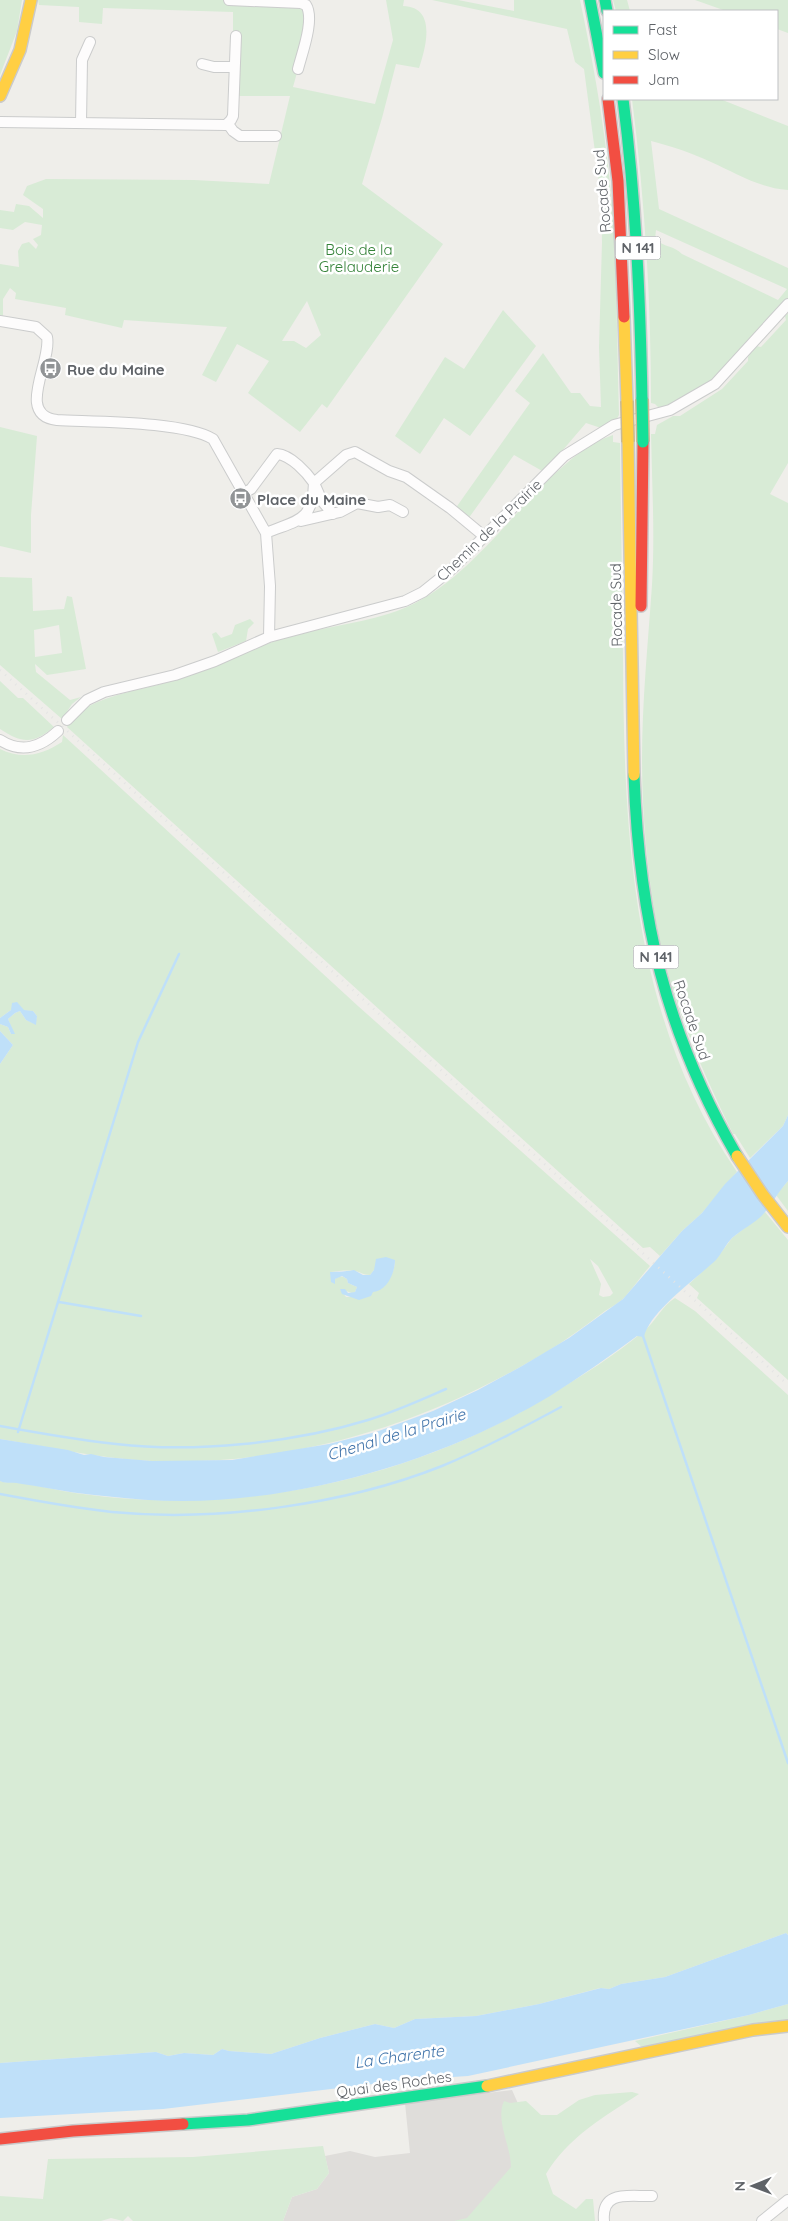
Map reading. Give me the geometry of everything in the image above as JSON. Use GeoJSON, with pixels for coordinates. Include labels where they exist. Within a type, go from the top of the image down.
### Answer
{"type":"FeatureCollection","features":[{"type":"Feature","properties":{"kind":"main road"},"geometry":{"type":"LineString","coordinates":[[0,96],[15,66],[28,24],[31,0]]}},
{"type":"Feature","properties":{"kind":"main road"},"geometry":{"type":"LineString","coordinates":[[590,0],[603,68]]}},
{"type":"Feature","properties":{"kind":"main road","name":"Rocade Sud"},"geometry":{"type":"LineString","coordinates":[[608,100],[618,181],[627,401],[634,768],[642,874],[655,953],[685,1053],[724,1134],[786,1225]]}},
{"type":"Feature","properties":{"kind":"main road","name":"Rocade Sud"},"geometry":{"type":"LineString","coordinates":[[623,100],[633,178],[640,284],[642,399],[643,569],[634,768]]}},
{"type":"Feature","properties":{"kind":"main road","name":"Quai des Roches"},"geometry":{"type":"LineString","coordinates":[[0,2139],[73,2130],[248,2120],[485,2086],[753,2030],[788,2026]]}},
{"type":"Feature","properties":{"kind":"street"},"geometry":{"type":"LineString","coordinates":[[229,0],[301,3],[306,5],[310,16],[298,69]]}},
{"type":"Feature","properties":{"kind":"street"},"geometry":{"type":"LineString","coordinates":[[0,122],[228,124],[233,116],[236,36]]}},
{"type":"Feature","properties":{"kind":"street"},"geometry":{"type":"LineString","coordinates":[[81,123],[82,60],[90,42]]}},
{"type":"Feature","properties":{"kind":"street"},"geometry":{"type":"LineString","coordinates":[[202,64],[214,67],[234,67]]}},
{"type":"Feature","properties":{"kind":"street"},"geometry":{"type":"LineString","coordinates":[[228,124],[236,135],[276,136]]}},
{"type":"Feature","properties":{"kind":"street","name":"Chemin de la Prairie"},"geometry":{"type":"LineString","coordinates":[[67,720],[78,708],[96,696],[175,675],[215,661],[269,636],[405,602],[423,592],[454,568],[564,456],[614,425],[670,410],[715,384],[788,304]]}},
{"type":"Feature","properties":{"kind":"street"},"geometry":{"type":"LineString","coordinates":[[0,321],[36,327],[47,337],[48,351],[36,392],[36,404],[44,417],[57,420],[155,426],[207,435],[217,444],[266,533],[270,586],[269,636]]}},
{"type":"Feature","properties":{"kind":"street"},"geometry":{"type":"LineString","coordinates":[[293,523],[307,513],[312,506],[314,484],[346,455],[355,452],[389,471],[406,477],[450,508],[485,537]]}},
{"type":"Feature","properties":{"kind":"street"},"geometry":{"type":"LineString","coordinates":[[244,493],[251,488],[277,454],[284,455],[298,466],[314,484],[322,501],[332,514]]}},
{"type":"Feature","properties":{"kind":"street"},"geometry":{"type":"LineString","coordinates":[[266,533],[293,523],[332,514],[357,503],[378,507],[390,505],[403,512]]}},
{"type":"Feature","properties":{"kind":"street"},"geometry":{"type":"LineString","coordinates":[[0,740],[26,749],[42,744],[58,731]]}},
{"type":"Feature","properties":{"kind":"street"},"geometry":{"type":"LineString","coordinates":[[604,2221],[604,2206],[609,2200],[618,2197],[652,2196]]}},
{"type":"Feature","properties":{"kind":"street"},"geometry":{"type":"LineString","coordinates":[[762,2221],[788,2200]]}},
{"type":"Feature","properties":{"kind":"shaded area"},"geometry":{"type":"Polygon","coordinates":[[[512,2090],[524,2117],[524,2183],[471,2221],[283,2221],[292,2197],[317,2189],[329,2173],[325,2156],[350,2151],[375,2157],[410,2153],[405,2103],[512,2090]]]}},
{"type":"Feature","properties":{"kind":"green space"},"geometry":{"type":"Polygon","coordinates":[[[0,0],[22,0],[17,31],[0,75],[0,0]]]}},
{"type":"Feature","properties":{"kind":"green space","name":"Bois de la Grelauderie"},"geometry":{"type":"Polygon","coordinates":[[[38,0],[301,0],[308,9],[298,69],[293,87],[375,104],[393,40],[386,0],[404,0],[403,6],[414,8],[421,13],[425,21],[426,39],[419,68],[396,64],[362,184],[443,244],[327,408],[322,404],[300,432],[248,393],[269,361],[237,344],[216,382],[202,375],[227,327],[124,320],[122,328],[65,315],[66,308],[15,299],[16,293],[10,288],[3,299],[3,316],[0,315],[0,264],[19,267],[18,251],[22,244],[29,242],[36,249],[38,245],[33,239],[41,235],[42,225],[25,222],[13,230],[0,228],[0,210],[14,212],[16,204],[29,206],[43,218],[43,209],[23,195],[27,186],[46,179],[194,180],[269,184],[290,96],[237,96],[240,31],[233,31],[233,12],[103,8],[102,24],[79,22],[79,7],[39,5],[38,0]],[[307,301],[282,341],[294,341],[306,348],[321,335],[307,301]]]}},
{"type":"Feature","properties":{"kind":"green space"},"geometry":{"type":"Polygon","coordinates":[[[432,0],[458,0],[514,11],[514,0],[580,0],[600,108],[613,218],[619,415],[615,422],[601,428],[586,423],[544,472],[514,455],[468,519],[455,509],[530,403],[515,391],[543,353],[571,393],[580,393],[590,406],[601,407],[599,347],[602,242],[601,197],[584,69],[575,62],[567,29],[432,0]]]}},
{"type":"Feature","properties":{"kind":"green space"},"geometry":{"type":"Polygon","coordinates":[[[613,0],[627,0],[630,10],[616,10],[613,0]]]}},
{"type":"Feature","properties":{"kind":"green space"},"geometry":{"type":"Polygon","coordinates":[[[695,0],[788,0],[788,33],[778,29],[778,10],[723,10],[695,0]]]}},
{"type":"Feature","properties":{"kind":"green space"},"geometry":{"type":"Polygon","coordinates":[[[632,100],[723,100],[788,126],[788,190],[757,183],[674,147],[651,141],[659,209],[788,268],[788,298],[725,371],[698,391],[660,409],[651,403],[650,327],[640,175],[632,100]],[[656,230],[655,239],[662,244],[676,249],[682,254],[778,300],[787,289],[656,230]]]}},
{"type":"Feature","properties":{"kind":"green space"},"geometry":{"type":"Polygon","coordinates":[[[503,310],[536,346],[470,436],[444,418],[420,454],[395,436],[445,357],[464,369],[503,310]]]}},
{"type":"Feature","properties":{"kind":"green space"},"geometry":{"type":"Polygon","coordinates":[[[788,313],[788,463],[770,494],[788,503],[788,1115],[783,1126],[750,1158],[735,1134],[733,1134],[698,1057],[677,1004],[662,949],[650,881],[644,820],[642,737],[653,566],[651,434],[655,434],[657,425],[673,416],[680,416],[722,389],[748,361],[748,357],[756,346],[761,347],[786,320],[785,316],[788,313]]]}},
{"type":"Feature","properties":{"kind":"green space"},"geometry":{"type":"Polygon","coordinates":[[[0,427],[37,436],[31,515],[31,553],[0,546],[0,427]]]}},
{"type":"Feature","properties":{"kind":"green space"},"geometry":{"type":"Polygon","coordinates":[[[613,435],[613,442],[620,443],[626,793],[641,925],[655,989],[675,1052],[702,1113],[737,1172],[702,1213],[682,1231],[660,1256],[650,1247],[643,1248],[67,727],[74,716],[100,701],[175,680],[281,639],[375,618],[413,604],[457,575],[565,464],[587,447],[613,435]]]}},
{"type":"Feature","properties":{"kind":"green space"},"geometry":{"type":"Polygon","coordinates":[[[0,577],[32,578],[33,611],[64,609],[67,596],[72,597],[86,669],[47,675],[35,664],[36,672],[70,700],[81,697],[72,704],[62,719],[0,665],[0,577]],[[59,625],[34,630],[35,657],[62,653],[59,625]]]}},
{"type":"Feature","properties":{"kind":"green space"},"geometry":{"type":"Polygon","coordinates":[[[250,619],[254,623],[248,629],[246,641],[218,652],[212,634],[216,632],[221,638],[232,634],[235,625],[250,619]]]}},
{"type":"Feature","properties":{"kind":"green space"},"geometry":{"type":"Polygon","coordinates":[[[0,681],[18,698],[23,698],[54,727],[40,737],[28,740],[15,737],[0,729],[0,681]]]}},
{"type":"Feature","properties":{"kind":"green space"},"geometry":{"type":"Polygon","coordinates":[[[63,735],[358,1006],[650,1266],[624,1298],[543,1354],[450,1402],[403,1421],[355,1436],[306,1448],[256,1457],[205,1461],[152,1461],[94,1455],[0,1439],[0,1064],[13,1045],[0,1031],[0,1024],[8,1027],[11,1034],[14,1034],[8,1019],[15,1013],[20,1011],[26,1020],[35,1024],[37,1016],[33,1011],[11,1010],[0,1018],[0,749],[24,755],[39,753],[62,742],[63,735]],[[590,1259],[601,1284],[599,1295],[603,1297],[610,1296],[613,1293],[598,1266],[590,1259]],[[395,1260],[374,1270],[370,1275],[357,1271],[331,1272],[331,1282],[341,1276],[347,1279],[348,1283],[357,1287],[355,1292],[352,1293],[340,1289],[346,1297],[363,1295],[379,1288],[385,1283],[394,1269],[395,1260]]]}},
{"type":"Feature","properties":{"kind":"green space"},"geometry":{"type":"Polygon","coordinates":[[[788,1181],[788,1211],[776,1195],[788,1181]]]}},
{"type":"Feature","properties":{"kind":"green space"},"geometry":{"type":"Polygon","coordinates":[[[765,1212],[788,1240],[788,1380],[697,1298],[699,1293],[689,1284],[717,1258],[732,1238],[765,1212]]]}},
{"type":"Feature","properties":{"kind":"green space"},"geometry":{"type":"Polygon","coordinates":[[[675,1298],[695,1311],[788,1395],[788,1935],[786,1933],[665,1977],[621,1984],[609,1989],[600,1988],[539,2004],[476,2016],[415,2019],[394,2028],[375,2024],[320,2038],[271,2054],[222,2049],[213,2055],[184,2053],[168,2056],[156,2052],[0,2063],[0,1481],[125,1499],[189,1500],[252,1496],[315,1486],[377,1471],[437,1451],[495,1426],[550,1395],[598,1365],[633,1340],[675,1298]]]}},
{"type":"Feature","properties":{"kind":"green space"},"geometry":{"type":"Polygon","coordinates":[[[788,2004],[788,2021],[643,2048],[635,2041],[749,2015],[788,2004]]]}},
{"type":"Feature","properties":{"kind":"green space"},"geometry":{"type":"Polygon","coordinates":[[[632,2092],[639,2094],[600,2119],[576,2139],[565,2149],[546,2174],[553,2194],[576,2209],[586,2199],[593,2199],[595,2221],[454,2221],[467,2218],[511,2167],[501,2116],[504,2101],[510,2103],[526,2101],[541,2115],[557,2115],[579,2100],[595,2095],[632,2092]]]}},
{"type":"Feature","properties":{"kind":"green space"},"geometry":{"type":"Polygon","coordinates":[[[323,2146],[329,2173],[317,2189],[292,2197],[283,2221],[133,2221],[128,2216],[123,2221],[111,2218],[101,2221],[0,2221],[0,2196],[43,2199],[48,2159],[193,2157],[323,2146]]]}},
{"type":"Feature","properties":{"kind":"water"},"geometry":{"type":"Polygon","coordinates":[[[17,1002],[24,1010],[33,1011],[37,1016],[36,1025],[26,1020],[20,1011],[8,1019],[15,1034],[11,1034],[8,1027],[0,1024],[0,1018],[11,1010],[12,1003],[17,1002]]]}},
{"type":"Feature","properties":{"kind":"water"},"geometry":{"type":"Polygon","coordinates":[[[0,1031],[13,1045],[0,1064],[0,1031]]]}},
{"type":"Feature","properties":{"kind":"water","name":"Chenal de la Prairie"},"geometry":{"type":"Polygon","coordinates":[[[788,1115],[788,1181],[761,1216],[732,1238],[716,1260],[664,1306],[648,1327],[644,1337],[637,1336],[550,1396],[509,1419],[420,1457],[373,1472],[326,1484],[230,1499],[163,1501],[134,1499],[84,1494],[0,1481],[0,1439],[104,1457],[152,1461],[232,1460],[329,1444],[376,1432],[433,1411],[478,1390],[522,1366],[569,1338],[623,1299],[682,1231],[702,1213],[725,1184],[783,1126],[788,1115]]]}},
{"type":"Feature","properties":{"kind":"water"},"geometry":{"type":"Polygon","coordinates":[[[386,1257],[395,1260],[392,1276],[386,1285],[373,1292],[371,1296],[359,1300],[342,1294],[340,1289],[345,1289],[348,1293],[355,1292],[357,1287],[348,1283],[347,1279],[342,1276],[335,1279],[335,1284],[331,1282],[330,1272],[354,1270],[363,1275],[370,1275],[374,1270],[376,1259],[386,1257]]]}},
{"type":"Feature","properties":{"kind":"water","name":"La Charente"},"geometry":{"type":"Polygon","coordinates":[[[786,1933],[788,1935],[788,2004],[749,2015],[468,2076],[406,2080],[163,2109],[0,2118],[0,2063],[156,2052],[168,2056],[184,2053],[213,2055],[222,2049],[271,2054],[320,2038],[375,2024],[394,2028],[415,2019],[476,2016],[539,2004],[601,1988],[609,1989],[621,1984],[665,1977],[786,1933]]]}},
{"type":"Feature","properties":{"kind":"waterway"},"geometry":{"type":"LineString","coordinates":[[18,1432],[138,1042],[179,954]]}},
{"type":"Feature","properties":{"kind":"waterway"},"geometry":{"type":"LineString","coordinates":[[59,1302],[141,1316]]}},
{"type":"Feature","properties":{"kind":"waterway"},"geometry":{"type":"LineString","coordinates":[[643,1336],[788,1763]]}},
{"type":"Feature","properties":{"kind":"waterway"},"geometry":{"type":"LineString","coordinates":[[0,1426],[116,1444],[178,1447],[244,1444],[308,1435],[339,1428],[408,1406],[446,1389]]}},
{"type":"Feature","properties":{"kind":"waterway"},"geometry":{"type":"LineString","coordinates":[[0,1494],[112,1512],[152,1514],[194,1515],[280,1507],[364,1491],[404,1480],[472,1453],[561,1407]]}},
{"type":"Feature","properties":{"kind":"railway"},"geometry":{"type":"LineString","coordinates":[[0,670],[788,1385]]}},
{"type":"Feature","properties":{"kind":"traffic: fast"},"geometry":{"type":"LineString","coordinates":[[590,0],[603,68]]}},
{"type":"Feature","properties":{"kind":"traffic: fast"},"geometry":{"type":"LineString","coordinates":[[605,0],[607,10]]}},
{"type":"Feature","properties":{"kind":"traffic: fast"},"geometry":{"type":"LineString","coordinates":[[623,100],[637,249],[642,399]]}},
{"type":"Feature","properties":{"kind":"traffic: fast"},"geometry":{"type":"LineString","coordinates":[[642,399],[643,442]]}},
{"type":"Feature","properties":{"kind":"traffic: fast"},"geometry":{"type":"LineString","coordinates":[[634,775],[642,878],[660,973],[691,1064],[712,1110],[737,1156]]}},
{"type":"Feature","properties":{"kind":"traffic: fast"},"geometry":{"type":"LineString","coordinates":[[183,2124],[248,2120],[487,2086]]}},
{"type":"Feature","properties":{"kind":"traffic: slow"},"geometry":{"type":"LineString","coordinates":[[0,96],[20,50],[31,0]]}},
{"type":"Feature","properties":{"kind":"traffic: slow"},"geometry":{"type":"LineString","coordinates":[[624,317],[627,401]]}},
{"type":"Feature","properties":{"kind":"traffic: slow"},"geometry":{"type":"LineString","coordinates":[[627,401],[628,442]]}},
{"type":"Feature","properties":{"kind":"traffic: slow"},"geometry":{"type":"LineString","coordinates":[[628,442],[634,775]]}},
{"type":"Feature","properties":{"kind":"traffic: slow"},"geometry":{"type":"LineString","coordinates":[[737,1156],[763,1195],[788,1227]]}},
{"type":"Feature","properties":{"kind":"traffic: slow"},"geometry":{"type":"LineString","coordinates":[[487,2086],[753,2030],[788,2026]]}},
{"type":"Feature","properties":{"kind":"traffic: jam"},"geometry":{"type":"LineString","coordinates":[[608,100],[618,181],[624,317]]}},
{"type":"Feature","properties":{"kind":"traffic: jam"},"geometry":{"type":"LineString","coordinates":[[641,606],[643,442]]}},
{"type":"Feature","properties":{"kind":"traffic: jam"},"geometry":{"type":"LineString","coordinates":[[0,2139],[73,2131],[183,2124]]}},
{"type":"Feature","properties":{"kind":"place","name":"Rue du Maine"},"geometry":{"type":"Point","coordinates":[51,369]}},
{"type":"Feature","properties":{"kind":"place","name":"Place du Maine"},"geometry":{"type":"Point","coordinates":[241,499]}}]}
